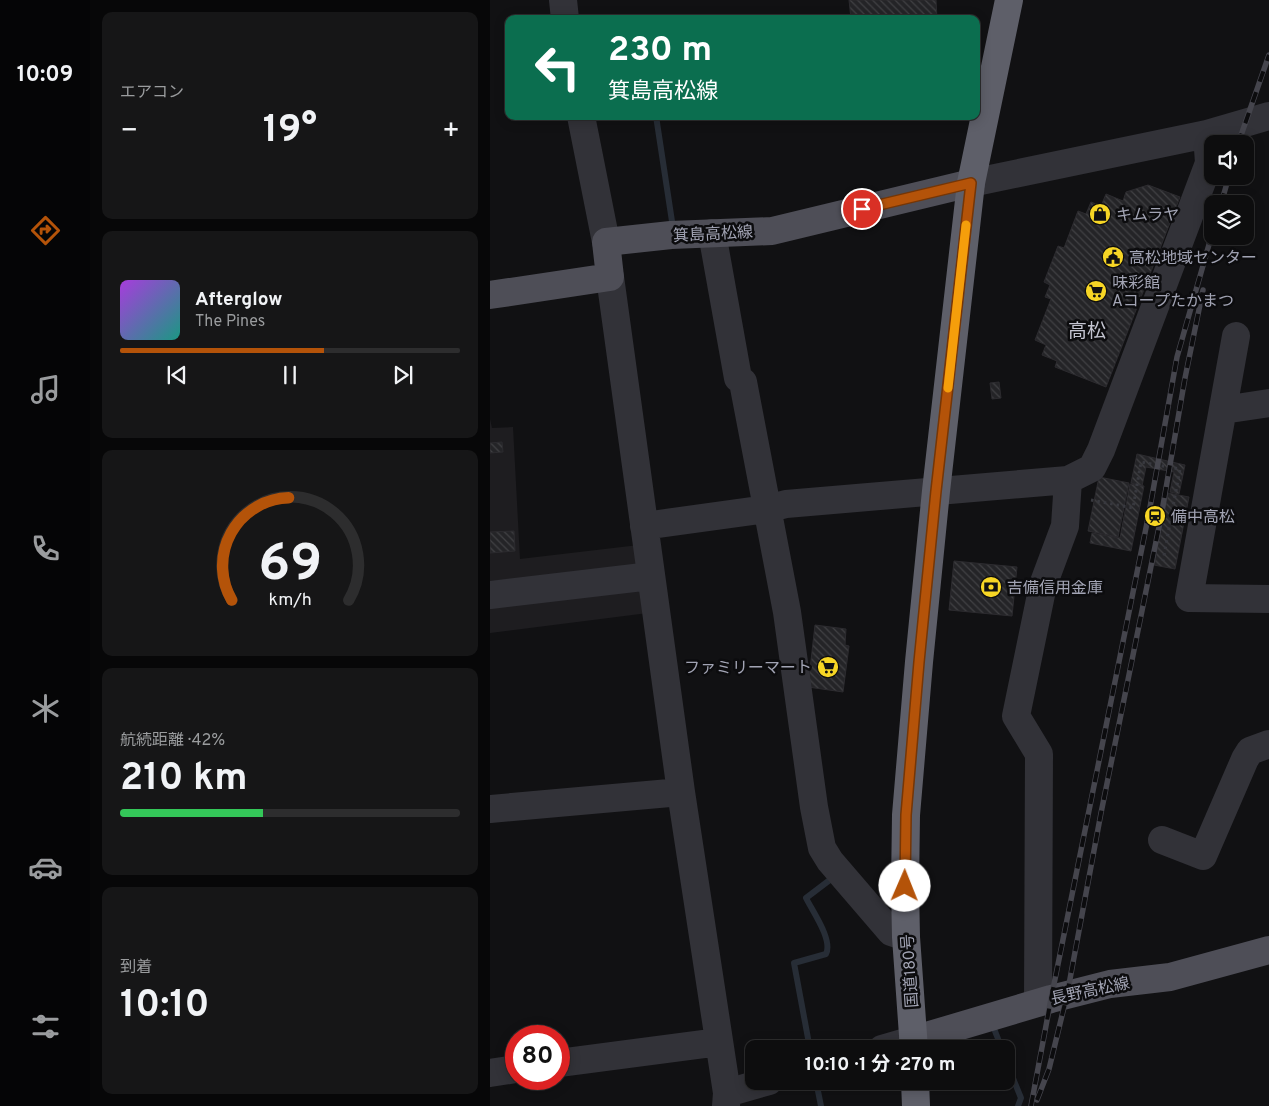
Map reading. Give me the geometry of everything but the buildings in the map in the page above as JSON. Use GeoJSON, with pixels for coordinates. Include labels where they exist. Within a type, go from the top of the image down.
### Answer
{"type":"FeatureCollection","features":[{"type":"Feature","properties":{"kind":"highway","name":"国道180号"},"geometry":{"type":"LineString","coordinates":[[914,1040],[906,937],[906,815],[936,491],[971,183],[1009,0]]}},
{"type":"Feature","properties":{"kind":"highway"},"geometry":{"type":"LineString","coordinates":[[915,1090],[916,1106]]}},
{"type":"Feature","properties":{"kind":"main road","name":"箕島高松線"},"geometry":{"type":"LineString","coordinates":[[606,242],[671,235],[772,230],[971,183]]}},
{"type":"Feature","properties":{"kind":"main road"},"geometry":{"type":"LineString","coordinates":[[490,295],[610,277],[606,242]]}},
{"type":"Feature","properties":{"kind":"main road","name":"長野高松線"},"geometry":{"type":"LineString","coordinates":[[926,1040],[1038,1002],[1110,984],[1170,977],[1269,950]]}},
{"type":"Feature","properties":{"kind":"street"},"geometry":{"type":"LineString","coordinates":[[563,0],[565,15]]}},
{"type":"Feature","properties":{"kind":"street"},"geometry":{"type":"LineString","coordinates":[[971,183],[1207,134],[1269,116]]}},
{"type":"Feature","properties":{"kind":"street"},"geometry":{"type":"LineString","coordinates":[[582,120],[606,242]]}},
{"type":"Feature","properties":{"kind":"street"},"geometry":{"type":"LineString","coordinates":[[644,526],[767,509],[786,504],[1068,480],[1092,468],[1101,450],[1209,163],[1207,134]]}},
{"type":"Feature","properties":{"kind":"street"},"geometry":{"type":"LineString","coordinates":[[712,233],[738,378],[743,382],[787,612],[814,807],[822,848],[830,861],[891,932],[906,937]]}},
{"type":"Feature","properties":{"kind":"street"},"geometry":{"type":"LineString","coordinates":[[610,277],[681,792],[727,1100],[749,1090]]}},
{"type":"Feature","properties":{"kind":"street"},"geometry":{"type":"LineString","coordinates":[[1236,336],[1189,598],[1269,599]]}},
{"type":"Feature","properties":{"kind":"street"},"geometry":{"type":"LineString","coordinates":[[1222,410],[1269,403]]}},
{"type":"Feature","properties":{"kind":"street"},"geometry":{"type":"LineString","coordinates":[[1038,1002],[1039,754],[1016,716],[1043,585],[1065,526],[1068,480]]}},
{"type":"Feature","properties":{"kind":"street"},"geometry":{"type":"LineString","coordinates":[[490,596],[651,576]]}},
{"type":"Feature","properties":{"kind":"street"},"geometry":{"type":"LineString","coordinates":[[1162,840],[1203,856],[1244,759],[1250,751],[1269,744]]}},
{"type":"Feature","properties":{"kind":"street"},"geometry":{"type":"LineString","coordinates":[[490,809],[681,792]]}},
{"type":"Feature","properties":{"kind":"street"},"geometry":{"type":"LineString","coordinates":[[570,1062],[719,1042]]}},
{"type":"Feature","properties":{"kind":"street"},"geometry":{"type":"LineString","coordinates":[[490,1072],[505,1070]]}},
{"type":"Feature","properties":{"kind":"path"},"geometry":{"type":"LineString","coordinates":[[1068,480],[1089,499],[1132,508],[1141,462],[1180,469],[1162,561]]}},
{"type":"Feature","properties":{"kind":"shaded area"},"geometry":{"type":"Polygon","coordinates":[[[490,419],[492,428],[513,427],[520,559],[639,545],[648,613],[490,633],[490,419]]]}},
{"type":"Feature","properties":{"kind":"waterway"},"geometry":{"type":"LineString","coordinates":[[657,120],[673,228]]}},
{"type":"Feature","properties":{"kind":"waterway"},"geometry":{"type":"LineString","coordinates":[[808,1040],[794,963],[826,954],[827,941],[825,934],[806,898],[835,876]]}},
{"type":"Feature","properties":{"kind":"waterway"},"geometry":{"type":"LineString","coordinates":[[993,1026],[998,1040]]}},
{"type":"Feature","properties":{"kind":"waterway"},"geometry":{"type":"LineString","coordinates":[[1015,1083],[1021,1098],[1018,1106]]}},
{"type":"Feature","properties":{"kind":"waterway"},"geometry":{"type":"LineString","coordinates":[[818,1090],[821,1106]]}},
{"type":"Feature","properties":{"kind":"railway"},"geometry":{"type":"LineString","coordinates":[[1241,135],[1269,55]]}},
{"type":"Feature","properties":{"kind":"railway"},"geometry":{"type":"LineString","coordinates":[[1224,195],[1226,185]]}},
{"type":"Feature","properties":{"kind":"railway"},"geometry":{"type":"LineString","coordinates":[[1031,1106],[1149,513],[1177,357],[1209,245]]}},
{"type":"Feature","properties":{"kind":"railway"},"geometry":{"type":"LineString","coordinates":[[1037,1100],[1049,1069],[1067,995],[1101,813],[1161,517],[1185,378],[1203,290]]}},
{"type":"Feature","properties":{"kind":"slow traffic"},"geometry":{"type":"LineString","coordinates":[[948,388],[966,225]]}},
{"type":"Feature","properties":{"kind":"place","name":"キムラヤ"},"geometry":{"type":"Point","coordinates":[1100,214]}},
{"type":"Feature","properties":{"kind":"place","name":"高松地域センター"},"geometry":{"type":"Point","coordinates":[1113,257]}},
{"type":"Feature","properties":{"kind":"place","name":"味彩館 Aコープたかまつ"},"geometry":{"type":"Point","coordinates":[1096,291]}},
{"type":"Feature","properties":{"kind":"place","name":"備中高松"},"geometry":{"type":"Point","coordinates":[1155,516]}},
{"type":"Feature","properties":{"kind":"place","name":"吉備信用金庫"},"geometry":{"type":"Point","coordinates":[991,587]}},
{"type":"Feature","properties":{"kind":"place","name":"ファミリーマート"},"geometry":{"type":"Point","coordinates":[828,667]}},
{"type":"Feature","properties":{"kind":"district","name":"高松"},"geometry":{"type":"Point","coordinates":[1087,330]}},
{"type":"Feature","properties":{"kind":"route"},"geometry":{"type":"LineString","coordinates":[[862,209],[971,183],[936,491],[919,662],[906,815],[905,886]]}}]}
